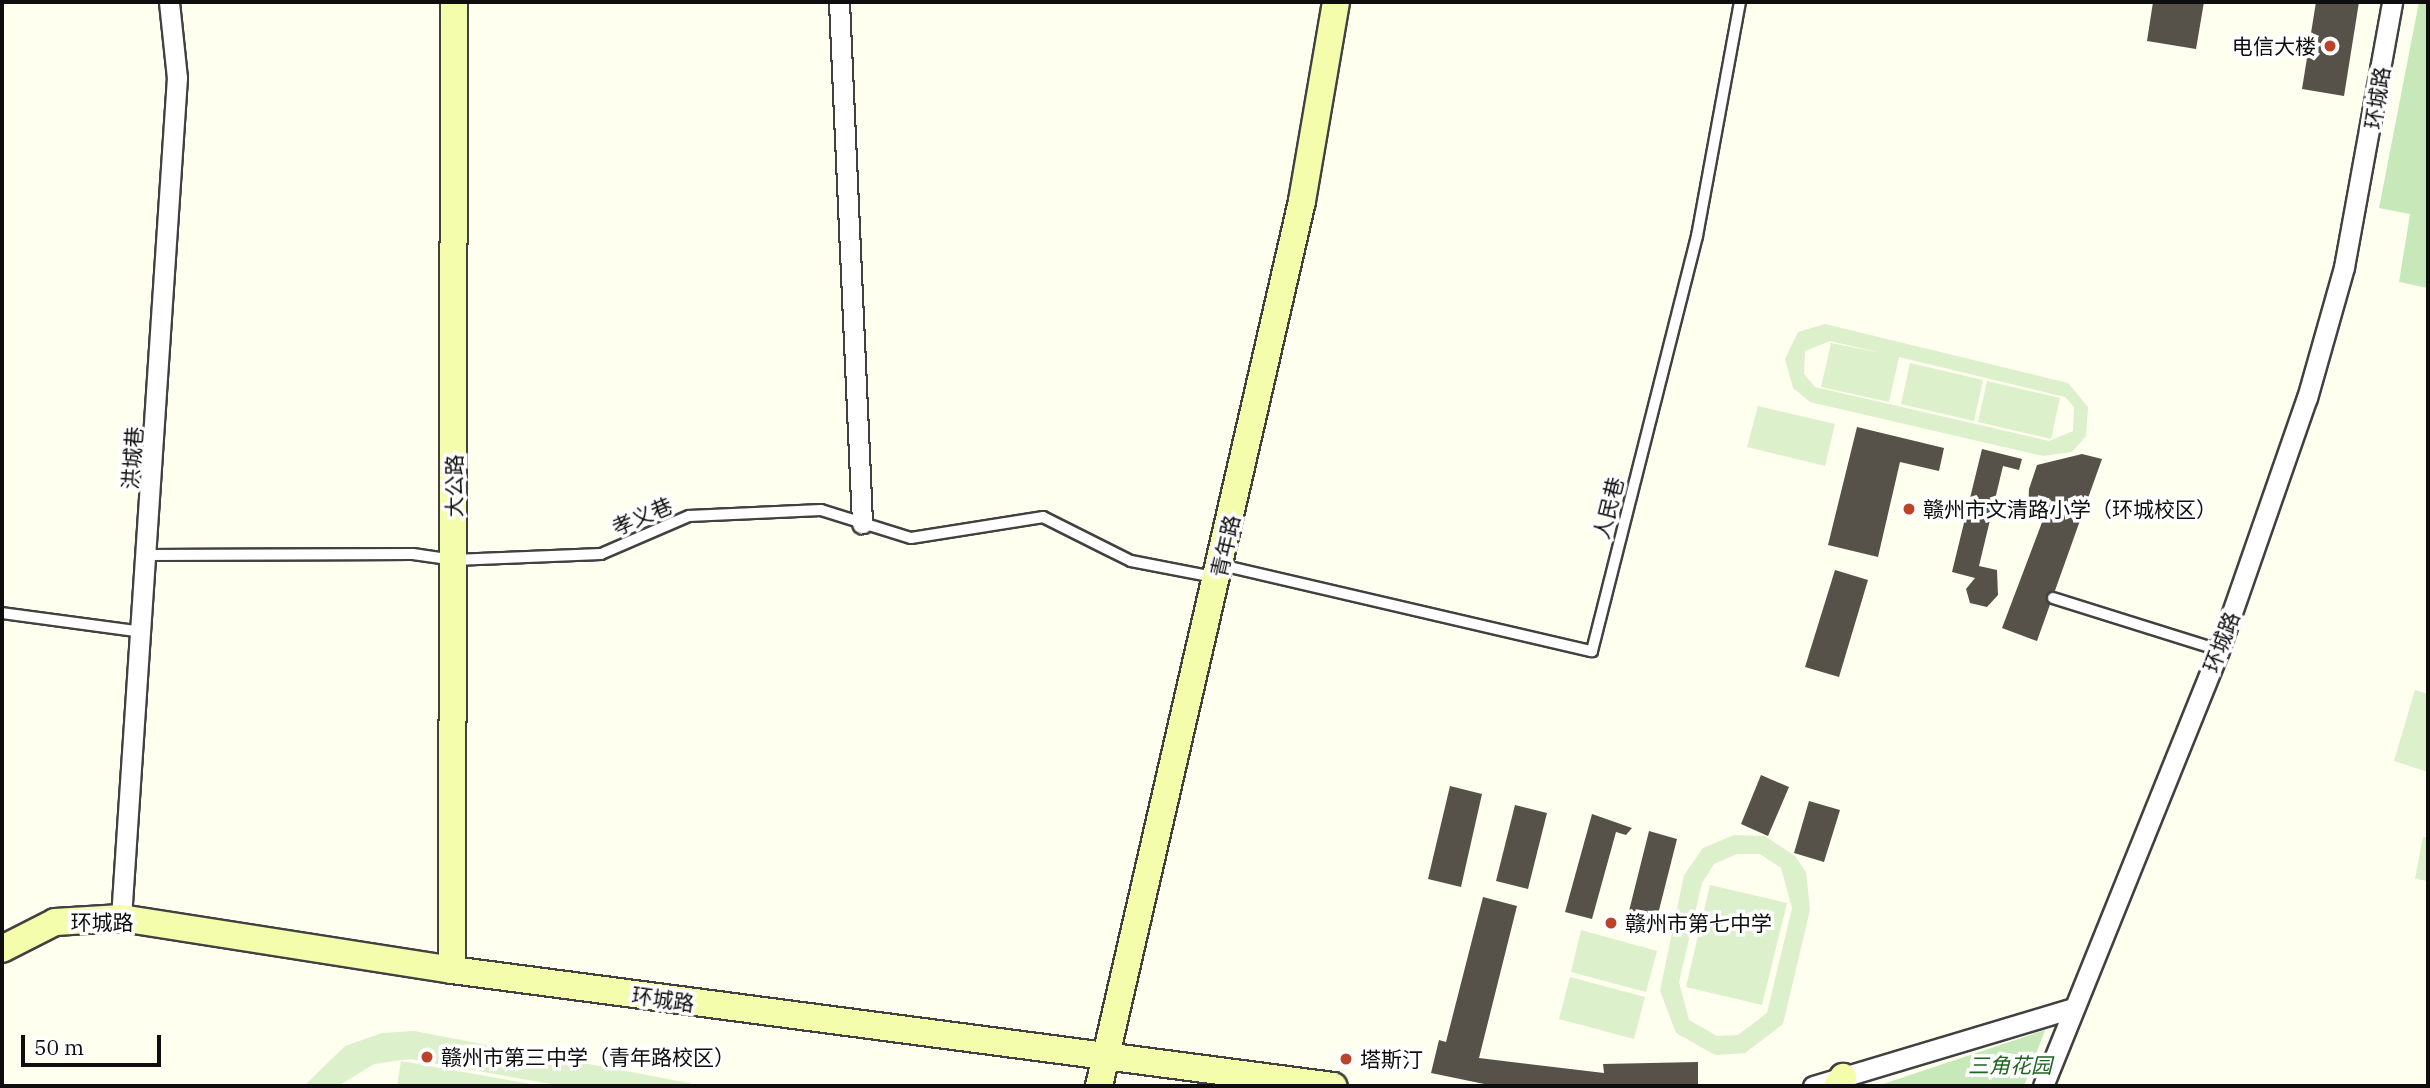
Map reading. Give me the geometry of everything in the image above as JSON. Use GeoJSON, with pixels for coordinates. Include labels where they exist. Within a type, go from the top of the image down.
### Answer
{"type":"FeatureCollection","features":[{"type":"Feature","properties":{"kind":"street","name":"洪城巷"},"geometry":{"type":"LineString","coordinates":[[121,918],[148,555],[177,78],[169,2]]}},
{"type":"Feature","properties":{"kind":"street","name":"大公路"},"geometry":{"type":"LineString","coordinates":[[452,970],[454,2]]}},
{"type":"Feature","properties":{"kind":"street"},"geometry":{"type":"LineString","coordinates":[[839,2],[862,523]]}},
{"type":"Feature","properties":{"kind":"street","name":"青年路"},"geometry":{"type":"LineString","coordinates":[[1099,1086],[1220,571],[1302,201],[1336,2]]}},
{"type":"Feature","properties":{"kind":"street","name":"环城路"},"geometry":{"type":"LineString","coordinates":[[2043,1086],[2070,1009],[2219,650],[2307,398],[2344,267],[2392,2]]}},
{"type":"Feature","properties":{"kind":"street","name":"环城路"},"geometry":{"type":"LineString","coordinates":[[2,949],[55,922],[121,918],[452,970],[1106,1059],[1333,1086]]}},
{"type":"Feature","properties":{"kind":"street"},"geometry":{"type":"LineString","coordinates":[[1813,1086],[1840,1081],[2070,1009]]}},
{"type":"Feature","properties":{"kind":"lane","name":"人民巷"},"geometry":{"type":"LineString","coordinates":[[1220,571],[1592,651],[1697,236],[1740,2]]}},
{"type":"Feature","properties":{"kind":"lane","name":"孝义巷"},"geometry":{"type":"LineString","coordinates":[[148,555],[413,554],[454,560],[601,554],[689,516],[821,510],[911,538],[1044,517],[1131,561],[1220,571]]}},
{"type":"Feature","properties":{"kind":"lane"},"geometry":{"type":"LineString","coordinates":[[2053,597],[2219,650]]}},
{"type":"Feature","properties":{"kind":"lane"},"geometry":{"type":"LineString","coordinates":[[2,613],[142,632]]}},
{"type":"Feature","properties":{"kind":"green space"},"geometry":{"type":"Polygon","coordinates":[[[2419,2],[2428,2],[2428,288],[2399,282],[2410,214],[2379,208],[2419,2]]]}},
{"type":"Feature","properties":{"kind":"green space"},"geometry":{"type":"Polygon","coordinates":[[[1825,324],[2068,383],[2088,407],[2086,436],[2072,452],[2043,456],[1810,402],[1793,388],[1785,359],[1798,332],[1825,324]],[[1830,341],[1805,351],[1804,374],[1815,387],[2049,441],[2073,431],[2074,407],[2065,397],[1899,357],[1889,402],[1821,387],[1831,343],[1881,353],[1830,341]]]}},
{"type":"Feature","properties":{"kind":"green space"},"geometry":{"type":"Polygon","coordinates":[[[1910,363],[1983,380],[1974,421],[1901,404],[1910,363]]]}},
{"type":"Feature","properties":{"kind":"green space"},"geometry":{"type":"Polygon","coordinates":[[[1987,381],[2060,398],[2051,439],[1978,422],[1987,381]]]}},
{"type":"Feature","properties":{"kind":"green space"},"geometry":{"type":"Polygon","coordinates":[[[1758,406],[1835,424],[1825,466],[1747,447],[1758,406]]]}},
{"type":"Feature","properties":{"kind":"green space"},"geometry":{"type":"Polygon","coordinates":[[[2415,690],[2428,694],[2428,772],[2394,761],[2415,690]]]}},
{"type":"Feature","properties":{"kind":"green space"},"geometry":{"type":"Polygon","coordinates":[[[1734,835],[1765,836],[1795,856],[1806,872],[1810,910],[1783,1024],[1745,1053],[1715,1055],[1676,1033],[1660,991],[1684,875],[1703,848],[1734,835]],[[1737,854],[1714,864],[1702,883],[1679,982],[1689,1020],[1717,1036],[1738,1035],[1767,1013],[1792,908],[1781,868],[1760,854],[1737,854]]]}},
{"type":"Feature","properties":{"kind":"green space"},"geometry":{"type":"Polygon","coordinates":[[[2423,837],[2428,838],[2428,881],[2415,879],[2423,837]]]}},
{"type":"Feature","properties":{"kind":"green space"},"geometry":{"type":"Polygon","coordinates":[[[1710,885],[1787,903],[1762,1005],[1686,987],[1710,885]]]}},
{"type":"Feature","properties":{"kind":"green space"},"geometry":{"type":"Polygon","coordinates":[[[1581,930],[1657,951],[1646,992],[1571,972],[1581,930]]]}},
{"type":"Feature","properties":{"kind":"green space"},"geometry":{"type":"Polygon","coordinates":[[[1570,977],[1645,997],[1634,1039],[1559,1019],[1570,977]]]}},
{"type":"Feature","properties":{"kind":"green space","name":"三角花园"},"geometry":{"type":"Polygon","coordinates":[[[2045,1030],[2024,1086],[1877,1086],[2045,1030]]]}},
{"type":"Feature","properties":{"kind":"green space"},"geometry":{"type":"Polygon","coordinates":[[[414,1031],[699,1086],[562,1086],[410,1059],[374,1064],[338,1086],[304,1086],[345,1046],[382,1033],[414,1031]]]}},
{"type":"Feature","properties":{"kind":"green space"},"geometry":{"type":"Polygon","coordinates":[[[401,1061],[542,1086],[397,1086],[401,1061]]]}},
{"type":"Feature","properties":{"kind":"building","name":"电信大楼"},"geometry":{"type":"Polygon","coordinates":[[[2153,2],[2204,2],[2196,49],[2147,41],[2153,2]]]}},
{"type":"Feature","properties":{"kind":"building","name":"电信大楼"},"geometry":{"type":"Polygon","coordinates":[[[2316,2],[2359,2],[2344,96],[2302,89],[2316,2]]]}},
{"type":"Feature","properties":{"kind":"building"},"geometry":{"type":"Polygon","coordinates":[[[1857,427],[1944,448],[1939,471],[1900,462],[1878,557],[1828,545],[1857,427]]]}},
{"type":"Feature","properties":{"kind":"building"},"geometry":{"type":"Polygon","coordinates":[[[1982,449],[2022,459],[2019,470],[2003,466],[1979,566],[1997,570],[1998,595],[1987,607],[1970,603],[1966,589],[1975,578],[1952,572],[1982,449]]]}},
{"type":"Feature","properties":{"kind":"building"},"geometry":{"type":"Polygon","coordinates":[[[2082,454],[2102,459],[2037,641],[2002,628],[2044,517],[2028,514],[2029,489],[2037,465],[2082,454]]]}},
{"type":"Feature","properties":{"kind":"building"},"geometry":{"type":"Polygon","coordinates":[[[1835,570],[1868,580],[1839,677],[1805,667],[1835,570]]]}},
{"type":"Feature","properties":{"kind":"building"},"geometry":{"type":"Polygon","coordinates":[[[1761,775],[1789,787],[1768,836],[1741,824],[1761,775]]]}},
{"type":"Feature","properties":{"kind":"building"},"geometry":{"type":"Polygon","coordinates":[[[1450,786],[1482,794],[1461,887],[1428,879],[1450,786]]]}},
{"type":"Feature","properties":{"kind":"building"},"geometry":{"type":"Polygon","coordinates":[[[1809,801],[1840,810],[1824,862],[1794,853],[1809,801]]]}},
{"type":"Feature","properties":{"kind":"building"},"geometry":{"type":"Polygon","coordinates":[[[1515,805],[1547,813],[1528,889],[1496,881],[1515,805]]]}},
{"type":"Feature","properties":{"kind":"building"},"geometry":{"type":"Polygon","coordinates":[[[1592,814],[1632,828],[1626,835],[1616,832],[1592,919],[1565,912],[1592,814]]]}},
{"type":"Feature","properties":{"kind":"building"},"geometry":{"type":"Polygon","coordinates":[[[1649,831],[1677,839],[1654,930],[1626,923],[1649,831]]]}},
{"type":"Feature","properties":{"kind":"building"},"geometry":{"type":"Polygon","coordinates":[[[1483,897],[1517,906],[1479,1058],[1604,1073],[1603,1064],[1698,1062],[1698,1086],[1494,1086],[1431,1073],[1439,1040],[1446,1042],[1483,897]]]}},
{"type":"Feature","properties":{"kind":"place","name":"电信大楼"},"geometry":{"type":"Point","coordinates":[2330,46]}},
{"type":"Feature","properties":{"kind":"place","name":"赣州市文清路小学（环城校区）"},"geometry":{"type":"Point","coordinates":[1909,509]}},
{"type":"Feature","properties":{"kind":"place","name":"赣州市第七中学"},"geometry":{"type":"Point","coordinates":[1611,923]}},
{"type":"Feature","properties":{"kind":"place","name":"赣州市第三中学（青年路校区）"},"geometry":{"type":"Point","coordinates":[427,1057]}},
{"type":"Feature","properties":{"kind":"place","name":"塔斯汀"},"geometry":{"type":"Point","coordinates":[1346,1059]}}]}
